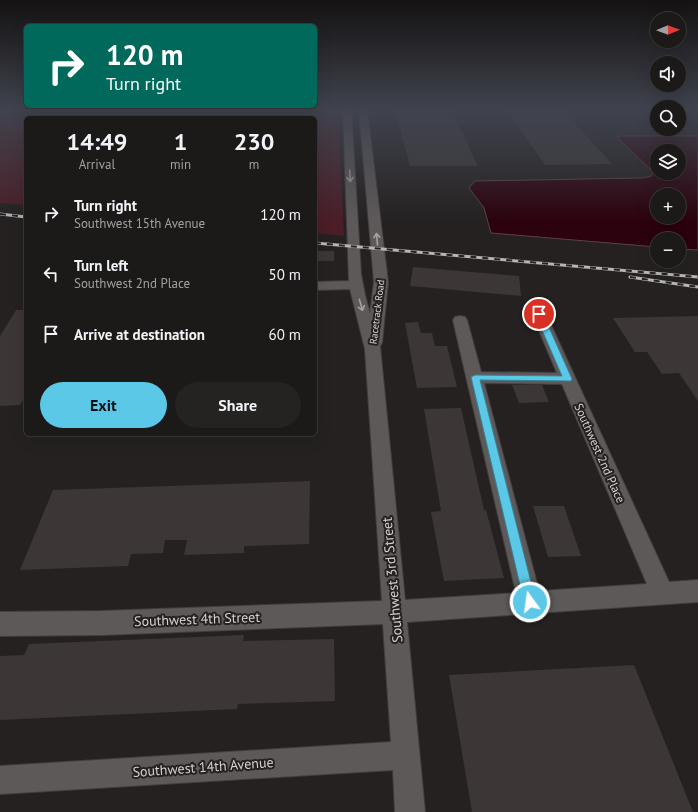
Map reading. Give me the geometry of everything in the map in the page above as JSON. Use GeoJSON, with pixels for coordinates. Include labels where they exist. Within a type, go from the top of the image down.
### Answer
{"type":"FeatureCollection","features":[{"type":"Feature","properties":{"kind":"street","name":"Racetrack Road"},"geometry":{"type":"LineString","coordinates":[[349,147],[356,285],[373,349]]}},
{"type":"Feature","properties":{"kind":"street","name":"Racetrack Road"},"geometry":{"type":"LineString","coordinates":[[367,147],[381,282],[373,349]]}},
{"type":"Feature","properties":{"kind":"street"},"geometry":{"type":"LineString","coordinates":[[349,150],[358,153],[369,162]]}},
{"type":"Feature","properties":{"kind":"street"},"geometry":{"type":"LineString","coordinates":[[317,286],[356,285]]}},
{"type":"Feature","properties":{"kind":"street","name":"Southwest 2nd Place"},"geometry":{"type":"LineString","coordinates":[[539,314],[662,592]]}},
{"type":"Feature","properties":{"kind":"street"},"geometry":{"type":"LineString","coordinates":[[460,320],[530,602]]}},
{"type":"Feature","properties":{"kind":"street","name":"Southwest 3rd Street"},"geometry":{"type":"LineString","coordinates":[[373,349],[410,812]]}},
{"type":"Feature","properties":{"kind":"street"},"geometry":{"type":"LineString","coordinates":[[475,377],[568,379]]}},
{"type":"Feature","properties":{"kind":"street"},"geometry":{"type":"LineString","coordinates":[[394,612],[662,592],[698,591]]}},
{"type":"Feature","properties":{"kind":"street","name":"Southwest 4th Street"},"geometry":{"type":"LineString","coordinates":[[0,624],[109,622],[394,612]]}},
{"type":"Feature","properties":{"kind":"street","name":"Southwest 14th Avenue"},"geometry":{"type":"LineString","coordinates":[[0,780],[406,755]]}},
{"type":"Feature","properties":{"kind":"shaded area"},"geometry":{"type":"Polygon","coordinates":[[[0,147],[24,147],[24,205],[0,203],[0,147]]]}},
{"type":"Feature","properties":{"kind":"shaded area"},"geometry":{"type":"Polygon","coordinates":[[[317,147],[340,147],[344,236],[317,233],[317,147]]]}},
{"type":"Feature","properties":{"kind":"shaded area"},"geometry":{"type":"Polygon","coordinates":[[[627,147],[650,147],[650,169],[627,147]]]}},
{"type":"Feature","properties":{"kind":"shaded area"},"geometry":{"type":"Polygon","coordinates":[[[686,147],[698,147],[698,250],[686,249],[686,232],[650,232],[650,246],[491,233],[484,208],[469,188],[475,181],[643,178],[650,176],[650,180],[686,180],[686,147]]]}},
{"type":"Feature","properties":{"kind":"building"},"geometry":{"type":"Polygon","coordinates":[[[405,147],[469,147],[478,166],[410,166],[405,147]]]}},
{"type":"Feature","properties":{"kind":"building"},"geometry":{"type":"Polygon","coordinates":[[[532,147],[596,147],[612,164],[545,165],[532,147]]]}},
{"type":"Feature","properties":{"kind":"building"},"geometry":{"type":"Polygon","coordinates":[[[317,251],[334,251],[334,261],[317,261],[317,251]]]}},
{"type":"Feature","properties":{"kind":"building"},"geometry":{"type":"Polygon","coordinates":[[[413,267],[519,276],[521,296],[410,286],[413,267]]]}},
{"type":"Feature","properties":{"kind":"building"},"geometry":{"type":"Polygon","coordinates":[[[16,310],[24,310],[24,398],[20,405],[0,406],[0,336],[16,310]]]}},
{"type":"Feature","properties":{"kind":"building"},"geometry":{"type":"Polygon","coordinates":[[[698,316],[698,401],[679,373],[662,374],[647,352],[635,352],[613,318],[698,316]]]}},
{"type":"Feature","properties":{"kind":"building"},"geometry":{"type":"Polygon","coordinates":[[[418,322],[421,333],[432,333],[435,346],[447,346],[457,387],[417,388],[405,323],[418,322]]]}},
{"type":"Feature","properties":{"kind":"building"},"geometry":{"type":"Polygon","coordinates":[[[512,385],[542,385],[549,402],[519,403],[512,385]]]}},
{"type":"Feature","properties":{"kind":"building"},"geometry":{"type":"Polygon","coordinates":[[[461,408],[484,510],[486,510],[504,578],[444,581],[431,512],[441,511],[424,409],[461,408]]]}},
{"type":"Feature","properties":{"kind":"building"},"geometry":{"type":"Polygon","coordinates":[[[310,481],[309,544],[244,546],[244,553],[184,555],[187,540],[165,540],[163,553],[131,554],[128,566],[20,570],[53,490],[310,481]]]}},
{"type":"Feature","properties":{"kind":"building"},"geometry":{"type":"Polygon","coordinates":[[[533,506],[564,506],[581,556],[548,557],[533,506]]]}},
{"type":"Feature","properties":{"kind":"building"},"geometry":{"type":"Polygon","coordinates":[[[244,635],[243,641],[334,639],[335,701],[238,704],[237,709],[0,720],[0,656],[24,655],[29,644],[244,635]]]}},
{"type":"Feature","properties":{"kind":"building"},"geometry":{"type":"Polygon","coordinates":[[[634,665],[693,812],[472,812],[449,675],[634,665]]]}},
{"type":"Feature","properties":{"kind":"railway"},"geometry":{"type":"LineString","coordinates":[[0,214],[24,217]]}},
{"type":"Feature","properties":{"kind":"railway"},"geometry":{"type":"LineString","coordinates":[[317,243],[698,277]]}},
{"type":"Feature","properties":{"kind":"railway"},"geometry":{"type":"LineString","coordinates":[[630,277],[698,287]]}},
{"type":"Feature","properties":{"kind":"route"},"geometry":{"type":"LineString","coordinates":[[530,602],[475,377],[568,379],[539,314]]}}]}
